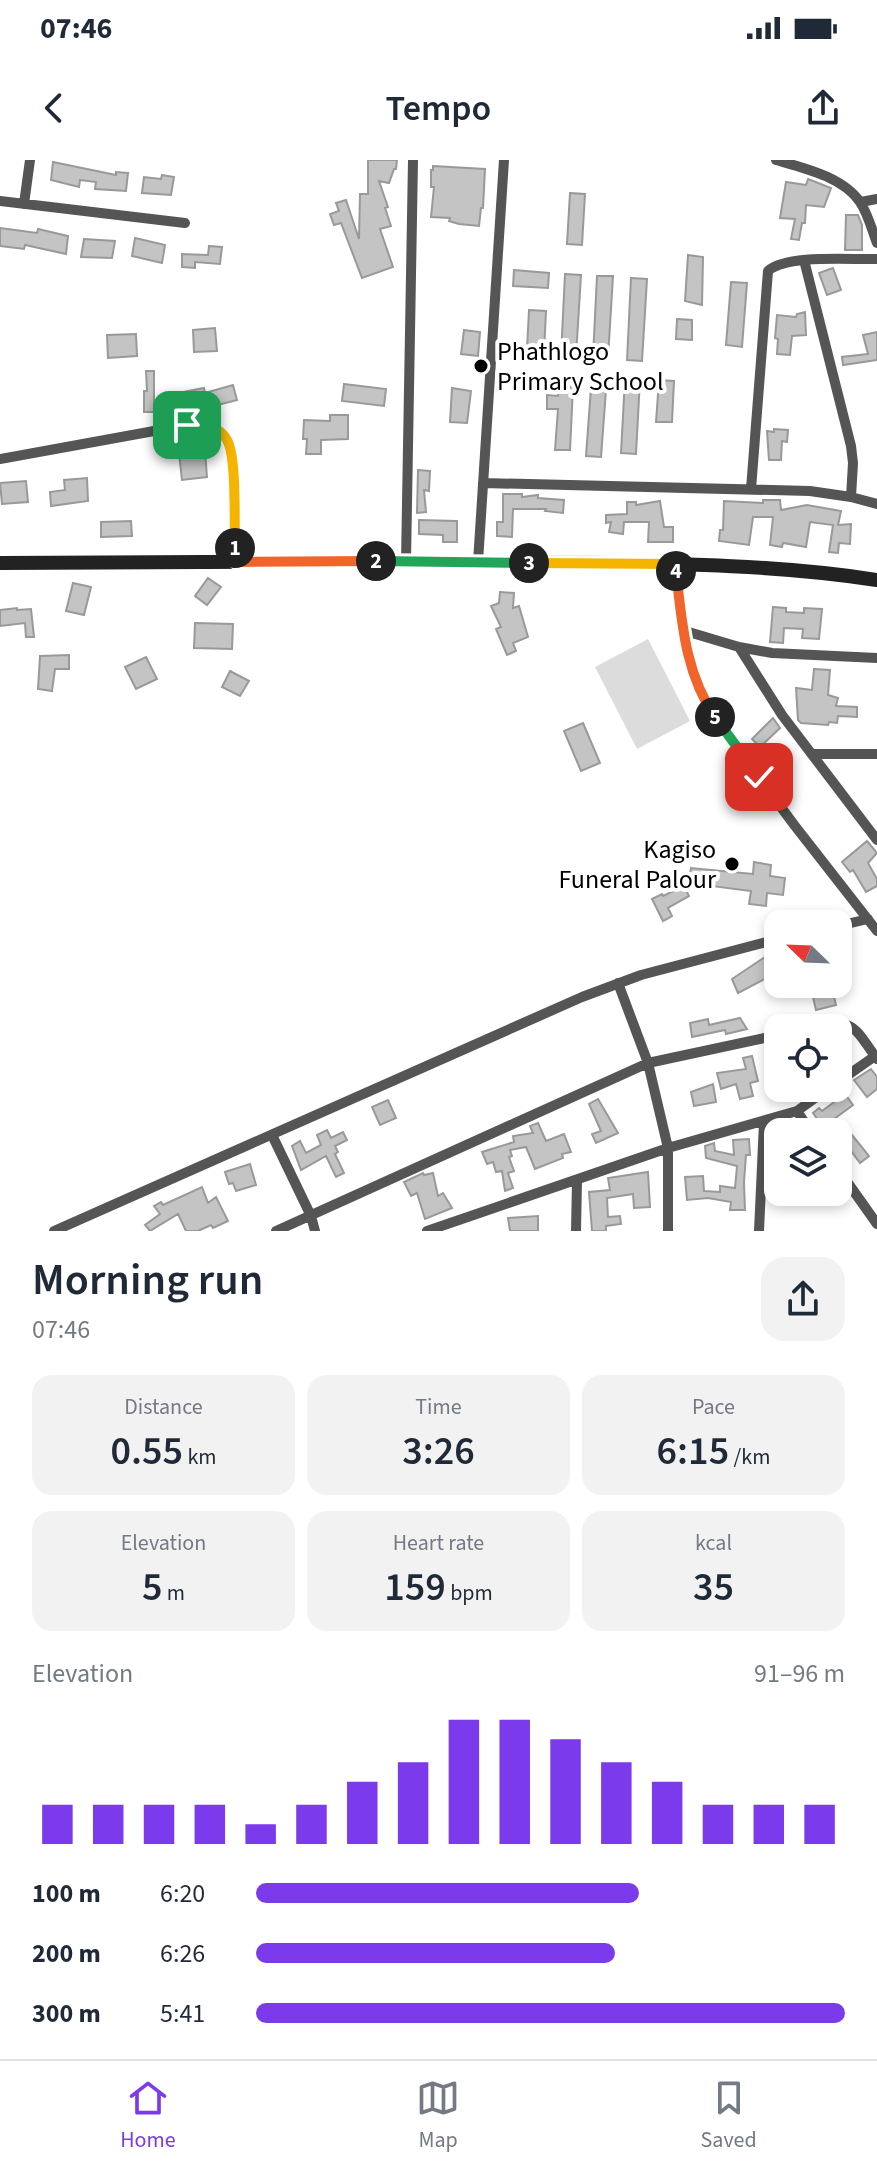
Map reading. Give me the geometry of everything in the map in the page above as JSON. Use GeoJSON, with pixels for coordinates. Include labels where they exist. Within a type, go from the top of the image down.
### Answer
{"type":"FeatureCollection","features":[{"type":"Feature","properties":{"kind":"street"},"geometry":{"type":"LineString","coordinates":[[24,204],[30,160]]}},
{"type":"Feature","properties":{"kind":"street"},"geometry":{"type":"LineString","coordinates":[[406,561],[413,160]]}},
{"type":"Feature","properties":{"kind":"street"},"geometry":{"type":"LineString","coordinates":[[478,562],[504,160]]}},
{"type":"Feature","properties":{"kind":"street"},"geometry":{"type":"LineString","coordinates":[[776,160],[826,177],[846,189],[861,202],[877,243]]}},
{"type":"Feature","properties":{"kind":"street"},"geometry":{"type":"LineString","coordinates":[[861,202],[877,199]]}},
{"type":"Feature","properties":{"kind":"street"},"geometry":{"type":"LineString","coordinates":[[0,201],[185,223]]}},
{"type":"Feature","properties":{"kind":"street"},"geometry":{"type":"LineString","coordinates":[[751,489],[766,275],[774,266],[804,260],[877,259]]}},
{"type":"Feature","properties":{"kind":"street"},"geometry":{"type":"LineString","coordinates":[[804,260],[851,446],[851,497]]}},
{"type":"Feature","properties":{"kind":"street"},"geometry":{"type":"LineString","coordinates":[[0,459],[187,425],[205,425],[218,430],[227,440],[231,457],[236,562]]}},
{"type":"Feature","properties":{"kind":"street"},"geometry":{"type":"LineString","coordinates":[[483,483],[751,489],[851,497],[877,504]]}},
{"type":"Feature","properties":{"kind":"street"},"geometry":{"type":"LineString","coordinates":[[0,563],[406,561],[676,564],[778,569],[877,580]]}},
{"type":"Feature","properties":{"kind":"street"},"geometry":{"type":"LineString","coordinates":[[676,564],[682,630],[695,679],[712,712],[877,931]]}},
{"type":"Feature","properties":{"kind":"street"},"geometry":{"type":"LineString","coordinates":[[682,630],[772,653],[877,658]]}},
{"type":"Feature","properties":{"kind":"street"},"geometry":{"type":"LineString","coordinates":[[739,647],[782,715],[877,840]]}},
{"type":"Feature","properties":{"kind":"street"},"geometry":{"type":"LineString","coordinates":[[813,754],[877,754]]}},
{"type":"Feature","properties":{"kind":"street"},"geometry":{"type":"LineString","coordinates":[[852,923],[868,919]]}},
{"type":"Feature","properties":{"kind":"street"},"geometry":{"type":"LineString","coordinates":[[54,1231],[429,1063],[618,983],[764,943]]}},
{"type":"Feature","properties":{"kind":"street"},"geometry":{"type":"LineString","coordinates":[[618,983],[648,1063],[668,1148],[668,1231]]}},
{"type":"Feature","properties":{"kind":"street"},"geometry":{"type":"LineString","coordinates":[[852,1028],[876,1057],[852,1073]]}},
{"type":"Feature","properties":{"kind":"street"},"geometry":{"type":"LineString","coordinates":[[276,1231],[648,1063],[764,1038]]}},
{"type":"Feature","properties":{"kind":"street"},"geometry":{"type":"LineString","coordinates":[[778,1118],[797,1111],[810,1102]]}},
{"type":"Feature","properties":{"kind":"street"},"geometry":{"type":"LineString","coordinates":[[797,1111],[802,1118]]}},
{"type":"Feature","properties":{"kind":"street"},"geometry":{"type":"LineString","coordinates":[[427,1231],[668,1148],[764,1123],[759,1231]]}},
{"type":"Feature","properties":{"kind":"street"},"geometry":{"type":"LineString","coordinates":[[272,1135],[311,1216],[315,1231]]}},
{"type":"Feature","properties":{"kind":"street"},"geometry":{"type":"LineString","coordinates":[[576,1231],[577,1180]]}},
{"type":"Feature","properties":{"kind":"street"},"geometry":{"type":"LineString","coordinates":[[852,1189],[877,1224]]}},
{"type":"Feature","properties":{"kind":"shaded area"},"geometry":{"type":"Polygon","coordinates":[[[648,639],[690,721],[637,749],[595,667],[648,639]]]}},
{"type":"Feature","properties":{"kind":"building"},"geometry":{"type":"Polygon","coordinates":[[[368,160],[397,160],[389,183],[379,181],[391,226],[380,229],[393,267],[362,278],[341,223],[334,225],[330,214],[339,211],[336,203],[346,200],[359,239],[360,194],[368,194],[368,160]]]}},
{"type":"Feature","properties":{"kind":"building"},"geometry":{"type":"Polygon","coordinates":[[[53,162],[116,175],[116,172],[128,173],[126,191],[95,189],[96,182],[80,180],[79,187],[51,180],[53,162]]]}},
{"type":"Feature","properties":{"kind":"building"},"geometry":{"type":"Polygon","coordinates":[[[433,166],[485,169],[479,226],[459,224],[449,221],[450,218],[431,217],[433,166]]]}},
{"type":"Feature","properties":{"kind":"building"},"geometry":{"type":"Polygon","coordinates":[[[162,175],[174,177],[171,195],[142,193],[144,177],[161,179],[162,175]]]}},
{"type":"Feature","properties":{"kind":"building"},"geometry":{"type":"Polygon","coordinates":[[[808,179],[831,188],[824,207],[806,205],[805,223],[802,223],[799,240],[791,239],[795,219],[780,218],[786,182],[806,185],[808,179]]]}},
{"type":"Feature","properties":{"kind":"building"},"geometry":{"type":"Polygon","coordinates":[[[570,193],[585,194],[582,245],[567,244],[570,193]]]}},
{"type":"Feature","properties":{"kind":"building"},"geometry":{"type":"Polygon","coordinates":[[[846,215],[858,215],[862,225],[862,250],[845,250],[846,215]]]}},
{"type":"Feature","properties":{"kind":"building"},"geometry":{"type":"Polygon","coordinates":[[[0,228],[37,233],[38,229],[68,236],[66,254],[25,245],[24,249],[0,246],[0,228]]]}},
{"type":"Feature","properties":{"kind":"building"},"geometry":{"type":"Polygon","coordinates":[[[135,238],[165,245],[162,263],[132,256],[135,238]]]}},
{"type":"Feature","properties":{"kind":"building"},"geometry":{"type":"Polygon","coordinates":[[[84,239],[115,241],[112,258],[81,257],[84,239]]]}},
{"type":"Feature","properties":{"kind":"building"},"geometry":{"type":"Polygon","coordinates":[[[209,246],[222,247],[220,264],[195,262],[195,268],[182,267],[182,254],[208,255],[209,246]]]}},
{"type":"Feature","properties":{"kind":"building"},"geometry":{"type":"Polygon","coordinates":[[[688,255],[703,257],[702,305],[685,301],[688,255]]]}},
{"type":"Feature","properties":{"kind":"building"},"geometry":{"type":"Polygon","coordinates":[[[833,268],[841,290],[827,295],[819,273],[833,268]]]}},
{"type":"Feature","properties":{"kind":"building"},"geometry":{"type":"Polygon","coordinates":[[[514,270],[549,273],[548,288],[513,286],[514,270]]]}},
{"type":"Feature","properties":{"kind":"building"},"geometry":{"type":"Polygon","coordinates":[[[565,274],[581,275],[576,356],[561,356],[565,274]]]}},
{"type":"Feature","properties":{"kind":"building"},"geometry":{"type":"Polygon","coordinates":[[[597,276],[613,276],[608,358],[593,357],[597,276]]]}},
{"type":"Feature","properties":{"kind":"building"},"geometry":{"type":"Polygon","coordinates":[[[631,278],[647,279],[642,361],[627,360],[631,278]]]}},
{"type":"Feature","properties":{"kind":"building"},"geometry":{"type":"Polygon","coordinates":[[[731,282],[747,283],[742,347],[726,345],[731,282]]]}},
{"type":"Feature","properties":{"kind":"building"},"geometry":{"type":"Polygon","coordinates":[[[529,310],[546,311],[544,353],[532,351],[517,356],[513,354],[516,348],[527,349],[529,310]]]}},
{"type":"Feature","properties":{"kind":"building"},"geometry":{"type":"Polygon","coordinates":[[[805,312],[806,335],[792,336],[790,355],[777,354],[777,315],[796,317],[805,312]]]}},
{"type":"Feature","properties":{"kind":"building"},"geometry":{"type":"Polygon","coordinates":[[[677,319],[692,320],[692,340],[676,339],[677,319]]]}},
{"type":"Feature","properties":{"kind":"building"},"geometry":{"type":"Polygon","coordinates":[[[215,328],[217,351],[194,352],[193,330],[215,328]]]}},
{"type":"Feature","properties":{"kind":"building"},"geometry":{"type":"Polygon","coordinates":[[[464,330],[480,332],[478,356],[461,354],[464,330]]]}},
{"type":"Feature","properties":{"kind":"building"},"geometry":{"type":"Polygon","coordinates":[[[877,332],[877,360],[843,365],[842,357],[868,354],[863,335],[877,332]]]}},
{"type":"Feature","properties":{"kind":"building"},"geometry":{"type":"Polygon","coordinates":[[[136,334],[137,356],[108,358],[107,335],[136,334]]]}},
{"type":"Feature","properties":{"kind":"building"},"geometry":{"type":"Polygon","coordinates":[[[146,371],[154,371],[154,412],[144,412],[146,371]]]}},
{"type":"Feature","properties":{"kind":"building"},"geometry":{"type":"Polygon","coordinates":[[[625,378],[640,379],[636,454],[621,453],[625,378]]]}},
{"type":"Feature","properties":{"kind":"building"},"geometry":{"type":"Polygon","coordinates":[[[659,380],[674,381],[672,422],[656,422],[659,380]]]}},
{"type":"Feature","properties":{"kind":"building"},"geometry":{"type":"Polygon","coordinates":[[[344,384],[386,389],[384,406],[342,401],[344,384]]]}},
{"type":"Feature","properties":{"kind":"building"},"geometry":{"type":"Polygon","coordinates":[[[233,385],[237,400],[187,413],[183,392],[204,388],[205,393],[233,385]]]}},
{"type":"Feature","properties":{"kind":"building"},"geometry":{"type":"Polygon","coordinates":[[[559,386],[573,387],[570,450],[555,450],[558,409],[547,409],[547,395],[558,396],[559,386]]]}},
{"type":"Feature","properties":{"kind":"building"},"geometry":{"type":"Polygon","coordinates":[[[452,388],[471,391],[467,423],[450,422],[452,388]]]}},
{"type":"Feature","properties":{"kind":"building"},"geometry":{"type":"Polygon","coordinates":[[[591,388],[606,390],[601,457],[586,456],[591,388]]]}},
{"type":"Feature","properties":{"kind":"building"},"geometry":{"type":"Polygon","coordinates":[[[330,415],[348,415],[348,439],[321,440],[321,454],[306,454],[304,420],[330,421],[330,415]]]}},
{"type":"Feature","properties":{"kind":"building"},"geometry":{"type":"Polygon","coordinates":[[[774,429],[788,430],[787,442],[782,441],[781,460],[769,460],[767,431],[774,432],[774,429]]]}},
{"type":"Feature","properties":{"kind":"building"},"geometry":{"type":"Polygon","coordinates":[[[205,451],[207,477],[182,480],[179,453],[205,451]]]}},
{"type":"Feature","properties":{"kind":"building"},"geometry":{"type":"Polygon","coordinates":[[[418,470],[430,471],[429,491],[424,490],[426,512],[417,513],[418,470]]]}},
{"type":"Feature","properties":{"kind":"building"},"geometry":{"type":"Polygon","coordinates":[[[87,478],[88,501],[51,506],[50,492],[65,490],[64,480],[87,478]]]}},
{"type":"Feature","properties":{"kind":"building"},"geometry":{"type":"Polygon","coordinates":[[[26,481],[28,502],[2,504],[0,483],[26,481]]]}},
{"type":"Feature","properties":{"kind":"building"},"geometry":{"type":"Polygon","coordinates":[[[503,494],[522,494],[522,497],[538,495],[538,498],[564,500],[563,513],[546,509],[513,509],[512,537],[497,536],[497,522],[503,522],[503,494]]]}},
{"type":"Feature","properties":{"kind":"building"},"geometry":{"type":"Polygon","coordinates":[[[763,500],[780,500],[781,510],[807,505],[841,511],[838,525],[851,524],[850,544],[839,543],[838,553],[829,552],[833,525],[810,522],[806,547],[783,543],[782,547],[770,545],[773,517],[753,517],[749,545],[719,541],[720,530],[723,530],[724,501],[763,503],[763,500]]]}},
{"type":"Feature","properties":{"kind":"building"},"geometry":{"type":"Polygon","coordinates":[[[660,501],[664,527],[673,527],[673,542],[648,542],[649,522],[624,522],[623,534],[609,532],[611,522],[606,523],[606,515],[627,514],[627,502],[636,502],[636,505],[660,501]]]}},
{"type":"Feature","properties":{"kind":"building"},"geometry":{"type":"Polygon","coordinates":[[[419,520],[457,521],[457,542],[443,542],[443,535],[419,534],[419,520]]]}},
{"type":"Feature","properties":{"kind":"building"},"geometry":{"type":"Polygon","coordinates":[[[131,521],[132,536],[101,537],[101,522],[131,521]]]}},
{"type":"Feature","properties":{"kind":"building"},"geometry":{"type":"Polygon","coordinates":[[[208,578],[221,587],[207,605],[195,596],[208,578]]]}},
{"type":"Feature","properties":{"kind":"building"},"geometry":{"type":"Polygon","coordinates":[[[73,583],[91,587],[84,615],[66,611],[73,583]]]}},
{"type":"Feature","properties":{"kind":"building"},"geometry":{"type":"Polygon","coordinates":[[[500,592],[514,593],[513,608],[519,606],[528,637],[513,643],[516,651],[507,655],[496,629],[501,627],[491,606],[499,603],[500,592]]]}},
{"type":"Feature","properties":{"kind":"building"},"geometry":{"type":"Polygon","coordinates":[[[773,607],[786,608],[786,612],[804,613],[804,608],[822,609],[819,639],[802,638],[803,629],[784,628],[783,643],[770,642],[773,607]]]}},
{"type":"Feature","properties":{"kind":"building"},"geometry":{"type":"Polygon","coordinates":[[[31,609],[34,637],[26,637],[25,623],[0,626],[0,610],[31,609]]]}},
{"type":"Feature","properties":{"kind":"building"},"geometry":{"type":"Polygon","coordinates":[[[195,623],[233,624],[232,649],[194,648],[195,623]]]}},
{"type":"Feature","properties":{"kind":"building"},"geometry":{"type":"Polygon","coordinates":[[[69,655],[69,669],[55,669],[52,691],[38,689],[40,656],[69,655]]]}},
{"type":"Feature","properties":{"kind":"building"},"geometry":{"type":"Polygon","coordinates":[[[146,657],[157,679],[136,689],[125,667],[146,657]]]}},
{"type":"Feature","properties":{"kind":"building"},"geometry":{"type":"Polygon","coordinates":[[[814,669],[830,670],[828,695],[838,698],[836,706],[857,707],[857,717],[838,716],[837,723],[829,722],[828,725],[801,723],[798,720],[796,688],[812,690],[814,669]]]}},
{"type":"Feature","properties":{"kind":"building"},"geometry":{"type":"Polygon","coordinates":[[[230,671],[249,681],[240,696],[222,687],[230,671]]]}},
{"type":"Feature","properties":{"kind":"building"},"geometry":{"type":"Polygon","coordinates":[[[773,718],[780,728],[760,747],[752,739],[773,718]]]}},
{"type":"Feature","properties":{"kind":"building"},"geometry":{"type":"Polygon","coordinates":[[[583,723],[600,763],[581,771],[564,731],[583,723]]]}},
{"type":"Feature","properties":{"kind":"building"},"geometry":{"type":"Polygon","coordinates":[[[867,841],[877,853],[868,863],[877,879],[877,886],[866,892],[853,870],[850,872],[842,862],[867,841]]]}},
{"type":"Feature","properties":{"kind":"building"},"geometry":{"type":"Polygon","coordinates":[[[754,862],[771,865],[770,876],[785,878],[783,895],[767,893],[766,906],[749,904],[751,891],[688,883],[691,868],[753,874],[754,862]]]}},
{"type":"Feature","properties":{"kind":"building"},"geometry":{"type":"Polygon","coordinates":[[[684,886],[689,896],[668,908],[672,916],[663,921],[652,899],[684,886]]]}},
{"type":"Feature","properties":{"kind":"building"},"geometry":{"type":"Polygon","coordinates":[[[764,958],[764,979],[738,993],[732,979],[764,958]]]}},
{"type":"Feature","properties":{"kind":"building"},"geometry":{"type":"Polygon","coordinates":[[[813,998],[834,998],[836,1005],[816,1010],[813,998]]]}},
{"type":"Feature","properties":{"kind":"building"},"geometry":{"type":"Polygon","coordinates":[[[740,1018],[747,1029],[692,1037],[690,1023],[708,1019],[709,1025],[740,1018]]]}},
{"type":"Feature","properties":{"kind":"building"},"geometry":{"type":"Polygon","coordinates":[[[752,1056],[758,1081],[750,1083],[753,1096],[740,1099],[736,1084],[721,1089],[717,1073],[746,1069],[743,1058],[752,1056]]]}},
{"type":"Feature","properties":{"kind":"building"},"geometry":{"type":"Polygon","coordinates":[[[871,1069],[877,1077],[877,1089],[867,1097],[854,1080],[871,1069]]]}},
{"type":"Feature","properties":{"kind":"building"},"geometry":{"type":"Polygon","coordinates":[[[713,1084],[716,1102],[694,1106],[691,1092],[713,1084]]]}},
{"type":"Feature","properties":{"kind":"building"},"geometry":{"type":"Polygon","coordinates":[[[598,1099],[618,1133],[596,1143],[592,1134],[601,1131],[589,1104],[598,1099]]]}},
{"type":"Feature","properties":{"kind":"building"},"geometry":{"type":"Polygon","coordinates":[[[388,1100],[396,1118],[380,1125],[372,1107],[388,1100]]]}},
{"type":"Feature","properties":{"kind":"building"},"geometry":{"type":"Polygon","coordinates":[[[834,1102],[851,1102],[853,1105],[835,1118],[817,1118],[813,1113],[819,1108],[822,1111],[834,1102]]]}},
{"type":"Feature","properties":{"kind":"building"},"geometry":{"type":"Polygon","coordinates":[[[538,1123],[546,1141],[564,1134],[571,1152],[535,1169],[526,1147],[510,1150],[514,1171],[508,1173],[513,1188],[505,1191],[502,1171],[496,1172],[493,1162],[487,1164],[482,1152],[514,1142],[513,1136],[533,1133],[530,1126],[538,1123]]]}},
{"type":"Feature","properties":{"kind":"building"},"geometry":{"type":"Polygon","coordinates":[[[327,1130],[331,1138],[343,1132],[347,1140],[335,1146],[338,1152],[335,1154],[344,1173],[336,1177],[326,1156],[301,1170],[292,1146],[300,1141],[306,1153],[321,1145],[317,1135],[327,1130]]]}},
{"type":"Feature","properties":{"kind":"building"},"geometry":{"type":"Polygon","coordinates":[[[852,1135],[869,1156],[860,1163],[852,1152],[852,1135]]]}},
{"type":"Feature","properties":{"kind":"building"},"geometry":{"type":"Polygon","coordinates":[[[749,1139],[750,1155],[746,1155],[744,1182],[745,1210],[730,1210],[731,1202],[708,1198],[687,1200],[685,1177],[703,1176],[704,1191],[720,1192],[720,1186],[735,1188],[737,1166],[706,1158],[705,1146],[714,1143],[715,1151],[734,1155],[733,1140],[749,1139]]]}},
{"type":"Feature","properties":{"kind":"building"},"geometry":{"type":"Polygon","coordinates":[[[250,1164],[256,1185],[236,1191],[233,1183],[229,1184],[225,1172],[250,1164]]]}},
{"type":"Feature","properties":{"kind":"building"},"geometry":{"type":"Polygon","coordinates":[[[648,1172],[650,1207],[634,1208],[633,1194],[607,1198],[608,1217],[620,1216],[621,1224],[606,1226],[606,1231],[592,1231],[589,1192],[610,1190],[608,1178],[648,1172]]]}},
{"type":"Feature","properties":{"kind":"building"},"geometry":{"type":"Polygon","coordinates":[[[423,1173],[433,1173],[438,1196],[443,1193],[452,1208],[425,1219],[417,1193],[411,1196],[404,1182],[423,1173]]]}},
{"type":"Feature","properties":{"kind":"building"},"geometry":{"type":"Polygon","coordinates":[[[202,1187],[208,1203],[216,1197],[228,1221],[213,1228],[211,1225],[198,1231],[186,1231],[178,1214],[150,1231],[145,1225],[160,1214],[154,1206],[202,1187]]]}},
{"type":"Feature","properties":{"kind":"building"},"geometry":{"type":"Polygon","coordinates":[[[538,1216],[538,1231],[510,1231],[508,1218],[538,1216]]]}},
{"type":"Feature","properties":{"kind":"place","name":"Phathlogo Primary School"},"geometry":{"type":"Point","coordinates":[481,366]}},
{"type":"Feature","properties":{"kind":"place","name":"Kagiso Funeral Palour"},"geometry":{"type":"Point","coordinates":[732,864]}},
{"type":"Feature","properties":{"kind":"route"},"geometry":{"type":"LineString","coordinates":[[187,425],[205,425],[218,430],[227,440],[231,457],[236,562],[676,564],[682,630],[695,679],[712,712],[759,777]]}}]}
